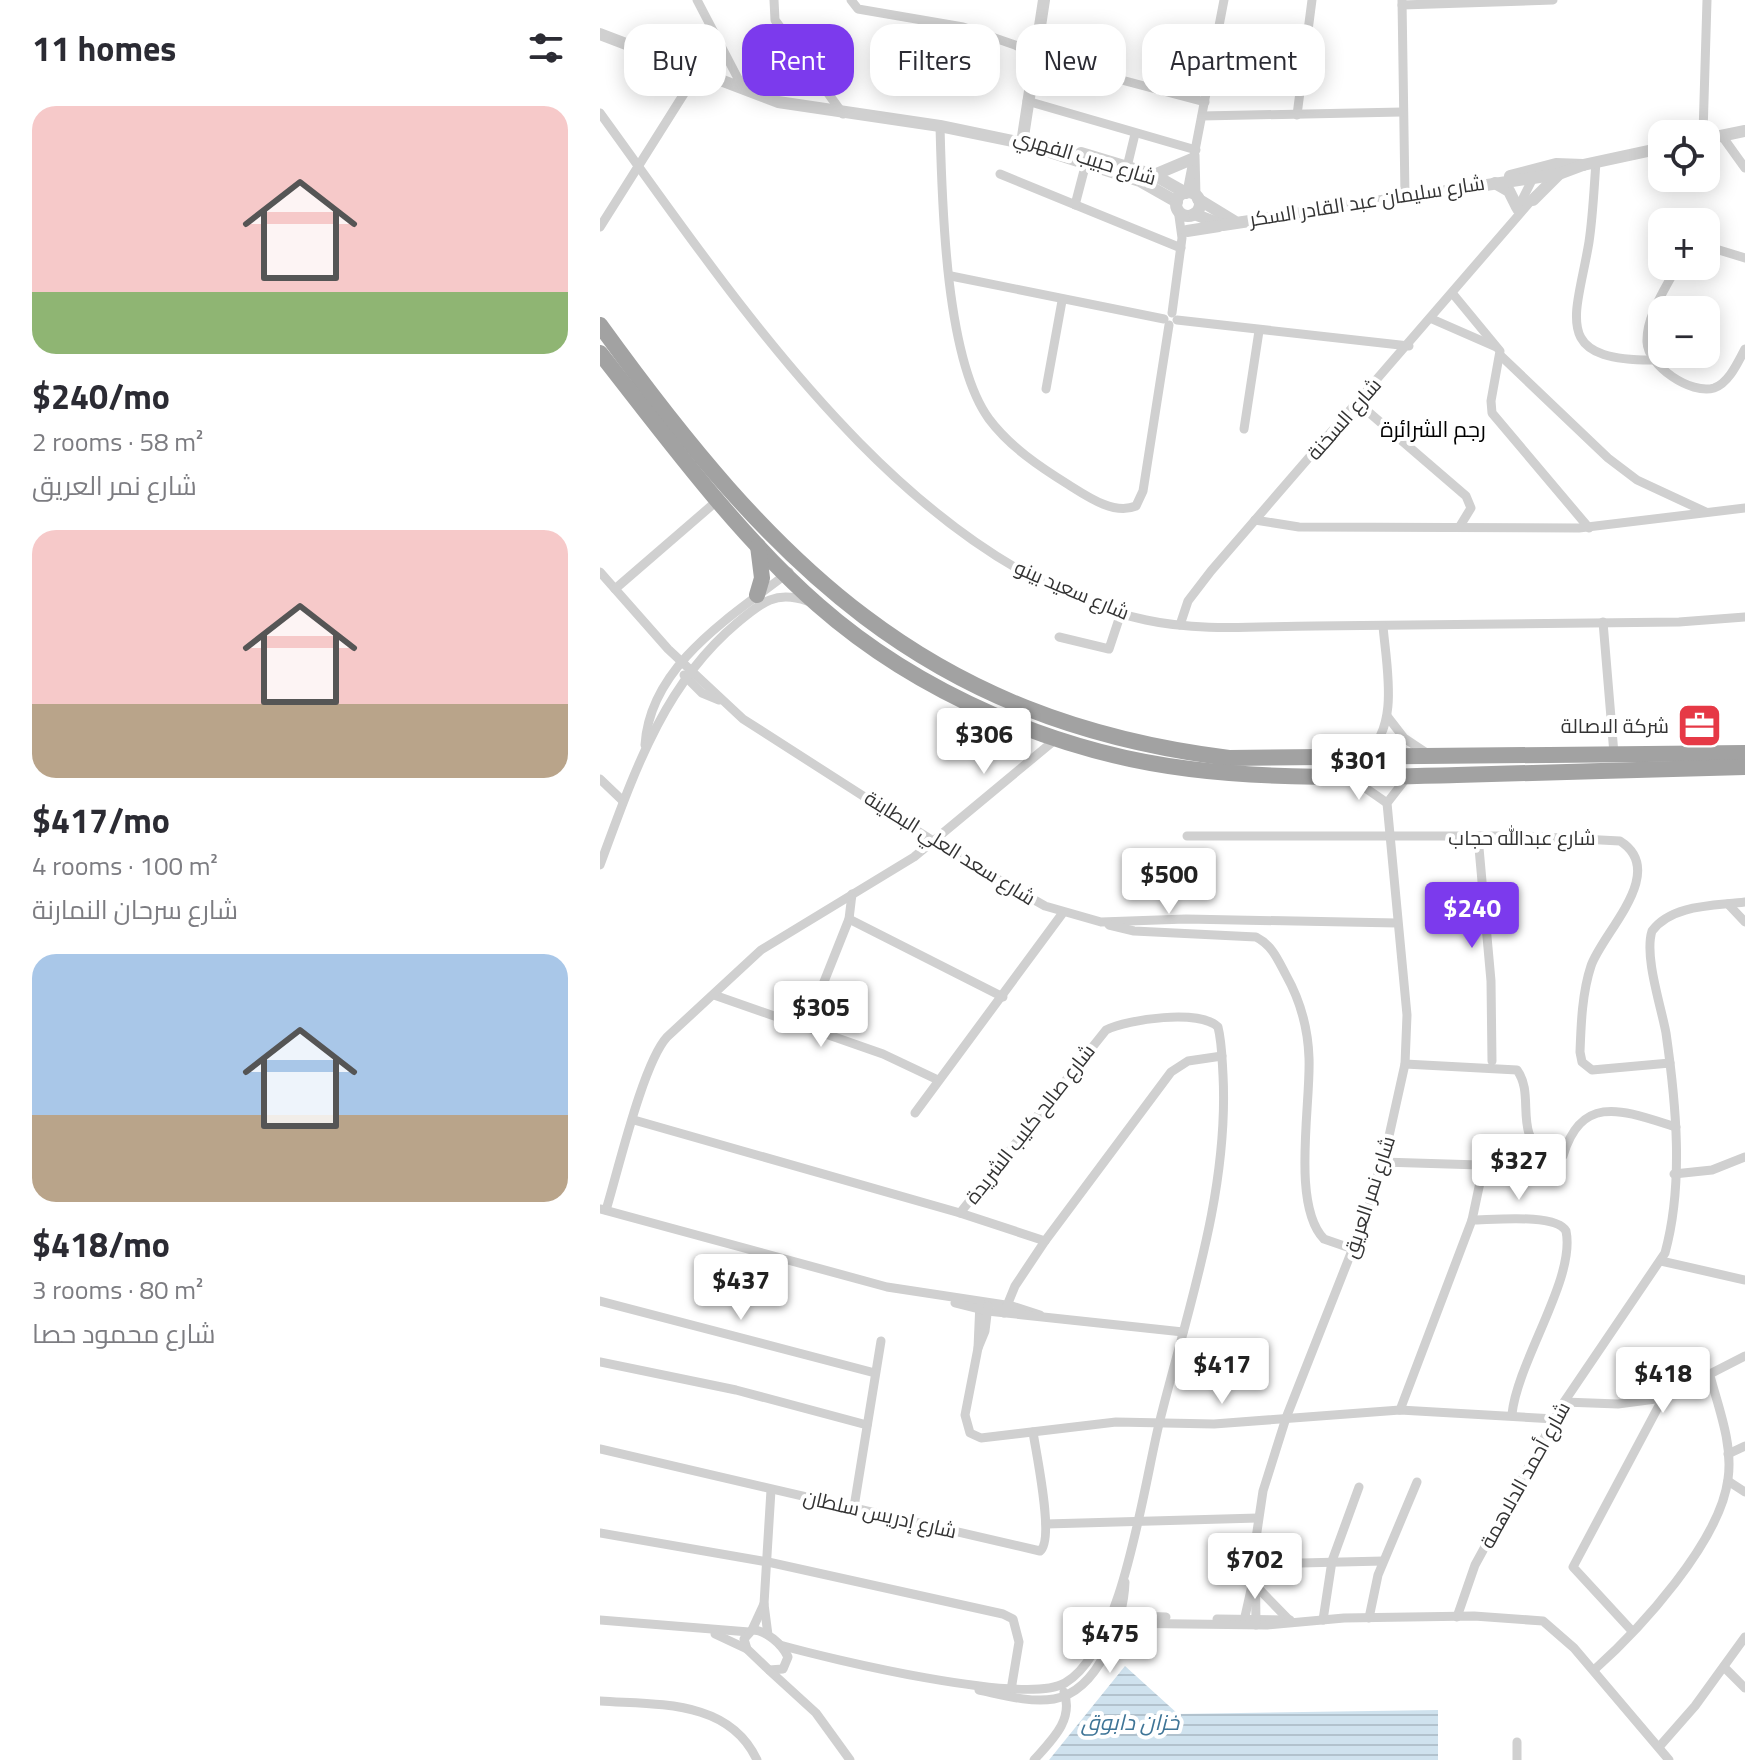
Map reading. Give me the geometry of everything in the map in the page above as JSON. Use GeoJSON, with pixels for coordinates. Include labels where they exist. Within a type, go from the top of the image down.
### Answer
{"type":"FeatureCollection","features":[{"type":"Feature","properties":{"kind":"highway"},"geometry":{"type":"LineString","coordinates":[[600,325],[818,604],[922,678],[985,710],[1058,738],[1189,769],[1349,776],[1408,776],[1743,756]]}},
{"type":"Feature","properties":{"kind":"highway"},"geometry":{"type":"LineString","coordinates":[[600,353],[758,546],[915,653],[982,691],[1049,718],[1150,747],[1267,759],[1614,754],[1743,756]]}},
{"type":"Feature","properties":{"kind":"highway"},"geometry":{"type":"LineString","coordinates":[[757,595],[762,578],[758,546]]}},
{"type":"Feature","properties":{"kind":"street"},"geometry":{"type":"LineString","coordinates":[[697,0],[742,86]]}},
{"type":"Feature","properties":{"kind":"street"},"geometry":{"type":"LineString","coordinates":[[774,0],[775,20],[843,114]]}},
{"type":"Feature","properties":{"kind":"street"},"geometry":{"type":"LineString","coordinates":[[851,0],[858,9],[963,27],[1016,46]]}},
{"type":"Feature","properties":{"kind":"street"},"geometry":{"type":"LineString","coordinates":[[1039,24],[1044,0]]}},
{"type":"Feature","properties":{"kind":"street"},"geometry":{"type":"LineString","coordinates":[[940,126],[951,276],[963,356],[988,418],[1025,456],[1081,493],[1116,509],[1136,506],[1143,491],[1194,155],[1224,0]]}},
{"type":"Feature","properties":{"kind":"street"},"geometry":{"type":"LineString","coordinates":[[1297,115],[1312,0]]}},
{"type":"Feature","properties":{"kind":"street"},"geometry":{"type":"LineString","coordinates":[[1405,196],[1402,3],[1553,0]]}},
{"type":"Feature","properties":{"kind":"street"},"geometry":{"type":"LineString","coordinates":[[1703,120],[1707,0]]}},
{"type":"Feature","properties":{"kind":"street","name":"شارع حبيب الفهري"},"geometry":{"type":"LineString","coordinates":[[600,34],[624,44]]}},
{"type":"Feature","properties":{"kind":"street"},"geometry":{"type":"LineString","coordinates":[[1126,84],[1205,102]]}},
{"type":"Feature","properties":{"kind":"street"},"geometry":{"type":"LineString","coordinates":[[600,227],[683,96]]}},
{"type":"Feature","properties":{"kind":"street","name":"شارع حبيب الفهري"},"geometry":{"type":"LineString","coordinates":[[763,96],[797,107],[1022,139],[1154,175],[1187,199]]}},
{"type":"Feature","properties":{"kind":"street"},"geometry":{"type":"LineString","coordinates":[[1022,139],[1028,96]]}},
{"type":"Feature","properties":{"kind":"street"},"geometry":{"type":"LineString","coordinates":[[1027,101],[1194,155]]}},
{"type":"Feature","properties":{"kind":"street"},"geometry":{"type":"LineString","coordinates":[[1202,116],[1402,112]]}},
{"type":"Feature","properties":{"kind":"street","name":"شارع سعيد بينو"},"geometry":{"type":"LineString","coordinates":[[600,113],[762,328],[856,439],[931,507],[991,552],[1042,581],[1121,613],[1180,625],[1383,626],[1745,617]]}},
{"type":"Feature","properties":{"kind":"street"},"geometry":{"type":"LineString","coordinates":[[1745,131],[1722,136],[1745,168]]}},
{"type":"Feature","properties":{"kind":"street"},"geometry":{"type":"LineString","coordinates":[[1127,167],[1135,134]]}},
{"type":"Feature","properties":{"kind":"street","name":"شارع حبيب الفهري"},"geometry":{"type":"LineString","coordinates":[[1022,139],[1187,199]]}},
{"type":"Feature","properties":{"kind":"street","name":"شارع سليمان عبد القادر السكر"},"geometry":{"type":"LineString","coordinates":[[1194,214],[1228,223],[1288,217],[1496,182],[1648,151]]}},
{"type":"Feature","properties":{"kind":"street"},"geometry":{"type":"LineString","coordinates":[[1154,175],[1194,155]]}},
{"type":"Feature","properties":{"kind":"street"},"geometry":{"type":"LineString","coordinates":[[1075,205],[1086,163]]}},
{"type":"Feature","properties":{"kind":"street"},"geometry":{"type":"LineString","coordinates":[[1590,163],[1589,241],[1574,316],[1575,330],[1595,352],[1630,361],[1648,360]]}},
{"type":"Feature","properties":{"kind":"street"},"geometry":{"type":"LineString","coordinates":[[1533,200],[1544,173]]}},
{"type":"Feature","properties":{"kind":"street","name":"شارع السخنة"},"geometry":{"type":"LineString","coordinates":[[1180,625],[1193,594],[1453,294],[1544,173]]}},
{"type":"Feature","properties":{"kind":"street"},"geometry":{"type":"LineString","coordinates":[[1000,174],[1075,205],[1183,239],[1228,223]]}},
{"type":"Feature","properties":{"kind":"street"},"geometry":{"type":"LineString","coordinates":[[1496,182],[1509,191],[1517,212]]}},
{"type":"Feature","properties":{"kind":"street"},"geometry":{"type":"LineString","coordinates":[[1183,239],[1199,209],[1187,199]]}},
{"type":"Feature","properties":{"kind":"street","name":"شارع سليمان عبد القادر السكر"},"geometry":{"type":"LineString","coordinates":[[1187,199],[1228,223]]}},
{"type":"Feature","properties":{"kind":"street","name":"شارع السخنة"},"geometry":{"type":"LineString","coordinates":[[1517,212],[1533,200]]}},
{"type":"Feature","properties":{"kind":"street"},"geometry":{"type":"LineString","coordinates":[[1720,250],[1745,258]]}},
{"type":"Feature","properties":{"kind":"street"},"geometry":{"type":"LineString","coordinates":[[951,276],[1062,301],[1170,319],[1409,346]]}},
{"type":"Feature","properties":{"kind":"street"},"geometry":{"type":"LineString","coordinates":[[1453,294],[1500,352],[1608,458],[1637,480],[1708,513]]}},
{"type":"Feature","properties":{"kind":"street"},"geometry":{"type":"LineString","coordinates":[[1046,389],[1062,301]]}},
{"type":"Feature","properties":{"kind":"street"},"geometry":{"type":"LineString","coordinates":[[1432,319],[1500,352]]}},
{"type":"Feature","properties":{"kind":"street"},"geometry":{"type":"LineString","coordinates":[[1244,429],[1259,331]]}},
{"type":"Feature","properties":{"kind":"street"},"geometry":{"type":"LineString","coordinates":[[1665,368],[1689,385],[1706,389],[1722,384],[1745,349]]}},
{"type":"Feature","properties":{"kind":"street"},"geometry":{"type":"LineString","coordinates":[[1500,352],[1491,401],[1492,413],[1589,528]]}},
{"type":"Feature","properties":{"kind":"street"},"geometry":{"type":"LineString","coordinates":[[600,371],[627,385]]}},
{"type":"Feature","properties":{"kind":"street"},"geometry":{"type":"LineString","coordinates":[[1358,403],[1466,496],[1471,508],[1460,526]]}},
{"type":"Feature","properties":{"kind":"street"},"geometry":{"type":"LineString","coordinates":[[615,589],[719,500]]}},
{"type":"Feature","properties":{"kind":"street"},"geometry":{"type":"LineString","coordinates":[[1255,520],[1299,527],[1589,528],[1745,508]]}},
{"type":"Feature","properties":{"kind":"street"},"geometry":{"type":"LineString","coordinates":[[600,865],[645,745],[656,703],[680,663],[757,595],[793,569]]}},
{"type":"Feature","properties":{"kind":"street","name":"شارع سعد العلي البطاينة"},"geometry":{"type":"LineString","coordinates":[[600,572],[689,673],[756,728],[933,841],[1004,884],[1062,914],[1101,922],[1186,919],[1397,923]]}},
{"type":"Feature","properties":{"kind":"street"},"geometry":{"type":"LineString","coordinates":[[645,745],[704,653],[772,597],[791,595],[818,604]]}},
{"type":"Feature","properties":{"kind":"street"},"geometry":{"type":"LineString","coordinates":[[1059,637],[1110,649],[1121,613]]}},
{"type":"Feature","properties":{"kind":"street"},"geometry":{"type":"LineString","coordinates":[[1603,622],[1614,754]]}},
{"type":"Feature","properties":{"kind":"street"},"geometry":{"type":"LineString","coordinates":[[1357,759],[1376,745],[1387,716],[1383,626]]}},
{"type":"Feature","properties":{"kind":"street"},"geometry":{"type":"LineString","coordinates":[[674,696],[704,688],[704,653]]}},
{"type":"Feature","properties":{"kind":"street"},"geometry":{"type":"LineString","coordinates":[[1387,716],[1404,738],[1435,757]]}},
{"type":"Feature","properties":{"kind":"street"},"geometry":{"type":"LineString","coordinates":[[1058,738],[914,857],[775,940],[667,1037],[656,1052],[603,1210],[793,1263],[933,1296],[1040,1315],[1183,1332]]}},
{"type":"Feature","properties":{"kind":"street"},"geometry":{"type":"LineString","coordinates":[[1349,776],[1387,803],[1408,776]]}},
{"type":"Feature","properties":{"kind":"street"},"geometry":{"type":"LineString","coordinates":[[600,779],[623,801]]}},
{"type":"Feature","properties":{"kind":"street","name":"شارع نمر العريق"},"geometry":{"type":"LineString","coordinates":[[1256,1621],[1258,1518],[1286,1418],[1353,1249],[1382,1162],[1405,1064],[1407,1015],[1387,803]]}},
{"type":"Feature","properties":{"kind":"street","name":"شارع عبدالله حجاب"},"geometry":{"type":"LineString","coordinates":[[1187,836],[1592,837],[1612,839],[1626,845],[1635,860],[1634,890],[1627,909],[1591,965],[1580,1052],[1586,1067],[1592,1070],[1670,1063]]}},
{"type":"Feature","properties":{"kind":"street"},"geometry":{"type":"LineString","coordinates":[[1478,837],[1491,981],[1492,1061]]}},
{"type":"Feature","properties":{"kind":"street"},"geometry":{"type":"LineString","coordinates":[[806,1027],[849,919],[852,894]]}},
{"type":"Feature","properties":{"kind":"street"},"geometry":{"type":"LineString","coordinates":[[1728,904],[1745,902]]}},
{"type":"Feature","properties":{"kind":"street"},"geometry":{"type":"LineString","coordinates":[[1728,904],[1745,922]]}},
{"type":"Feature","properties":{"kind":"street","name":"شارع أحمد الدلاهمة"},"geometry":{"type":"LineString","coordinates":[[1457,1617],[1468,1579],[1564,1402],[1661,1261],[1670,1229],[1676,1127],[1670,1063],[1651,953],[1652,931],[1672,914],[1728,904]]}},
{"type":"Feature","properties":{"kind":"street"},"geometry":{"type":"LineString","coordinates":[[915,1113],[1062,914]]}},
{"type":"Feature","properties":{"kind":"street"},"geometry":{"type":"LineString","coordinates":[[849,919],[1003,997]]}},
{"type":"Feature","properties":{"kind":"street"},"geometry":{"type":"LineString","coordinates":[[1101,922],[1134,931],[1246,935],[1256,937],[1270,947],[1299,1002],[1308,1039],[1307,1171],[1311,1217],[1324,1239],[1353,1249]]}},
{"type":"Feature","properties":{"kind":"street"},"geometry":{"type":"LineString","coordinates":[[714,995],[907,1063],[938,1080]]}},
{"type":"Feature","properties":{"kind":"street","name":"شارع صالح كليب الشريدة"},"geometry":{"type":"LineString","coordinates":[[960,1213],[1106,1030],[1132,1022],[1203,1018],[1218,1027],[1222,1056],[1221,1150],[1195,1288],[1159,1423],[1125,1574]]}},
{"type":"Feature","properties":{"kind":"street"},"geometry":{"type":"LineString","coordinates":[[1008,1309],[1045,1241],[1171,1072],[1188,1061],[1222,1056]]}},
{"type":"Feature","properties":{"kind":"street"},"geometry":{"type":"LineString","coordinates":[[1405,1064],[1517,1070],[1522,1084],[1528,1133],[1547,1158],[1563,1156],[1573,1127],[1593,1114],[1626,1113],[1676,1127]]}},
{"type":"Feature","properties":{"kind":"street"},"geometry":{"type":"LineString","coordinates":[[634,1120],[960,1213],[1045,1241]]}},
{"type":"Feature","properties":{"kind":"street"},"geometry":{"type":"LineString","coordinates":[[1674,1174],[1712,1170],[1745,1157]]}},
{"type":"Feature","properties":{"kind":"street"},"geometry":{"type":"LineString","coordinates":[[1382,1162],[1480,1165],[1482,1173],[1472,1220],[1400,1410]]}},
{"type":"Feature","properties":{"kind":"street"},"geometry":{"type":"LineString","coordinates":[[1472,1220],[1513,1218],[1556,1222],[1562,1225],[1567,1236],[1561,1273],[1519,1379],[1512,1414]]}},
{"type":"Feature","properties":{"kind":"street"},"geometry":{"type":"LineString","coordinates":[[1661,1261],[1745,1280]]}},
{"type":"Feature","properties":{"kind":"street"},"geometry":{"type":"LineString","coordinates":[[600,1301],[875,1373]]}},
{"type":"Feature","properties":{"kind":"street"},"geometry":{"type":"LineString","coordinates":[[983,1306],[965,1415],[967,1429],[981,1438],[1116,1422],[1214,1424],[1400,1410],[1512,1414],[1555,1419]]}},
{"type":"Feature","properties":{"kind":"street"},"geometry":{"type":"LineString","coordinates":[[854,1507],[881,1341]]}},
{"type":"Feature","properties":{"kind":"street"},"geometry":{"type":"LineString","coordinates":[[1564,1402],[1618,1404],[1663,1398],[1745,1356]]}},
{"type":"Feature","properties":{"kind":"street"},"geometry":{"type":"LineString","coordinates":[[600,1362],[736,1390],[867,1425]]}},
{"type":"Feature","properties":{"kind":"street"},"geometry":{"type":"LineString","coordinates":[[1594,1670],[1686,1569],[1714,1517],[1728,1481],[1728,1454],[1710,1376]]}},
{"type":"Feature","properties":{"kind":"street"},"geometry":{"type":"LineString","coordinates":[[1632,1631],[1573,1567],[1663,1398]]}},
{"type":"Feature","properties":{"kind":"street"},"geometry":{"type":"LineString","coordinates":[[1033,1432],[1046,1524],[1258,1518]]}},
{"type":"Feature","properties":{"kind":"street"},"geometry":{"type":"LineString","coordinates":[[1728,1454],[1745,1446]]}},
{"type":"Feature","properties":{"kind":"street","name":"شارع إدريس سلطان"},"geometry":{"type":"LineString","coordinates":[[600,1449],[1036,1551],[1045,1547],[1046,1524]]}},
{"type":"Feature","properties":{"kind":"street"},"geometry":{"type":"LineString","coordinates":[[1728,1481],[1745,1492]]}},
{"type":"Feature","properties":{"kind":"street"},"geometry":{"type":"LineString","coordinates":[[1369,1618],[1383,1561],[1417,1482]]}},
{"type":"Feature","properties":{"kind":"street"},"geometry":{"type":"LineString","coordinates":[[1323,1620],[1332,1561],[1359,1487]]}},
{"type":"Feature","properties":{"kind":"street"},"geometry":{"type":"LineString","coordinates":[[768,1635],[764,1604],[771,1490]]}},
{"type":"Feature","properties":{"kind":"street"},"geometry":{"type":"LineString","coordinates":[[600,1533],[768,1562],[1009,1617],[1019,1633],[1011,1692]]}},
{"type":"Feature","properties":{"kind":"street"},"geometry":{"type":"LineString","coordinates":[[1255,1564],[1383,1561]]}},
{"type":"Feature","properties":{"kind":"street"},"geometry":{"type":"LineString","coordinates":[[1011,1692],[1061,1685],[1086,1664],[1113,1620],[1125,1574]]}},
{"type":"Feature","properties":{"kind":"street"},"geometry":{"type":"LineString","coordinates":[[1101,1657],[1125,1588],[1125,1574]]}},
{"type":"Feature","properties":{"kind":"street"},"geometry":{"type":"LineString","coordinates":[[1255,1582],[1292,1621]]}},
{"type":"Feature","properties":{"kind":"street","name":"شارع نمر العريق"},"geometry":{"type":"LineString","coordinates":[[1244,1621],[1255,1582]]}},
{"type":"Feature","properties":{"kind":"street"},"geometry":{"type":"LineString","coordinates":[[1125,1588],[1142,1620]]}},
{"type":"Feature","properties":{"kind":"street"},"geometry":{"type":"LineString","coordinates":[[747,1649],[744,1639],[764,1604]]}},
{"type":"Feature","properties":{"kind":"street"},"geometry":{"type":"LineString","coordinates":[[1113,1620],[1292,1621],[1457,1617],[1543,1621],[1563,1636],[1594,1670],[1667,1759]]}},
{"type":"Feature","properties":{"kind":"street"},"geometry":{"type":"LineString","coordinates":[[600,1620],[661,1623],[708,1631],[750,1631],[768,1635],[787,1653],[794,1692]]}},
{"type":"Feature","properties":{"kind":"street"},"geometry":{"type":"LineString","coordinates":[[780,1645],[1045,1699],[1066,1695],[1083,1683],[1101,1657],[1142,1620]]}},
{"type":"Feature","properties":{"kind":"street"},"geometry":{"type":"LineString","coordinates":[[708,1631],[747,1649],[816,1713],[850,1760]]}},
{"type":"Feature","properties":{"kind":"street"},"geometry":{"type":"LineString","coordinates":[[1659,1747],[1745,1637]]}},
{"type":"Feature","properties":{"kind":"street"},"geometry":{"type":"LineString","coordinates":[[769,1670],[778,1671],[809,1653]]}},
{"type":"Feature","properties":{"kind":"street"},"geometry":{"type":"LineString","coordinates":[[1724,1667],[1745,1688]]}},
{"type":"Feature","properties":{"kind":"street"},"geometry":{"type":"LineString","coordinates":[[1034,1760],[1065,1721],[1066,1695],[1061,1685]]}},
{"type":"Feature","properties":{"kind":"street"},"geometry":{"type":"LineString","coordinates":[[600,1701],[706,1713],[730,1724],[740,1733],[757,1760]]}},
{"type":"Feature","properties":{"kind":"street"},"geometry":{"type":"LineString","coordinates":[[1517,1742],[1517,1760]]}},
{"type":"Feature","properties":{"kind":"water","name":"خزان دابوق"},"geometry":{"type":"Polygon","coordinates":[[[1125,1666],[1178,1714],[1438,1710],[1438,1760],[1049,1760],[1125,1666]]]}},
{"type":"Feature","properties":{"kind":"place","name":"شركة الاصالة"},"geometry":{"type":"Point","coordinates":[1700,726]}},
{"type":"Feature","properties":{"kind":"district","name":"رجم الشرائرة"},"geometry":{"type":"Point","coordinates":[1433,429]}}]}
